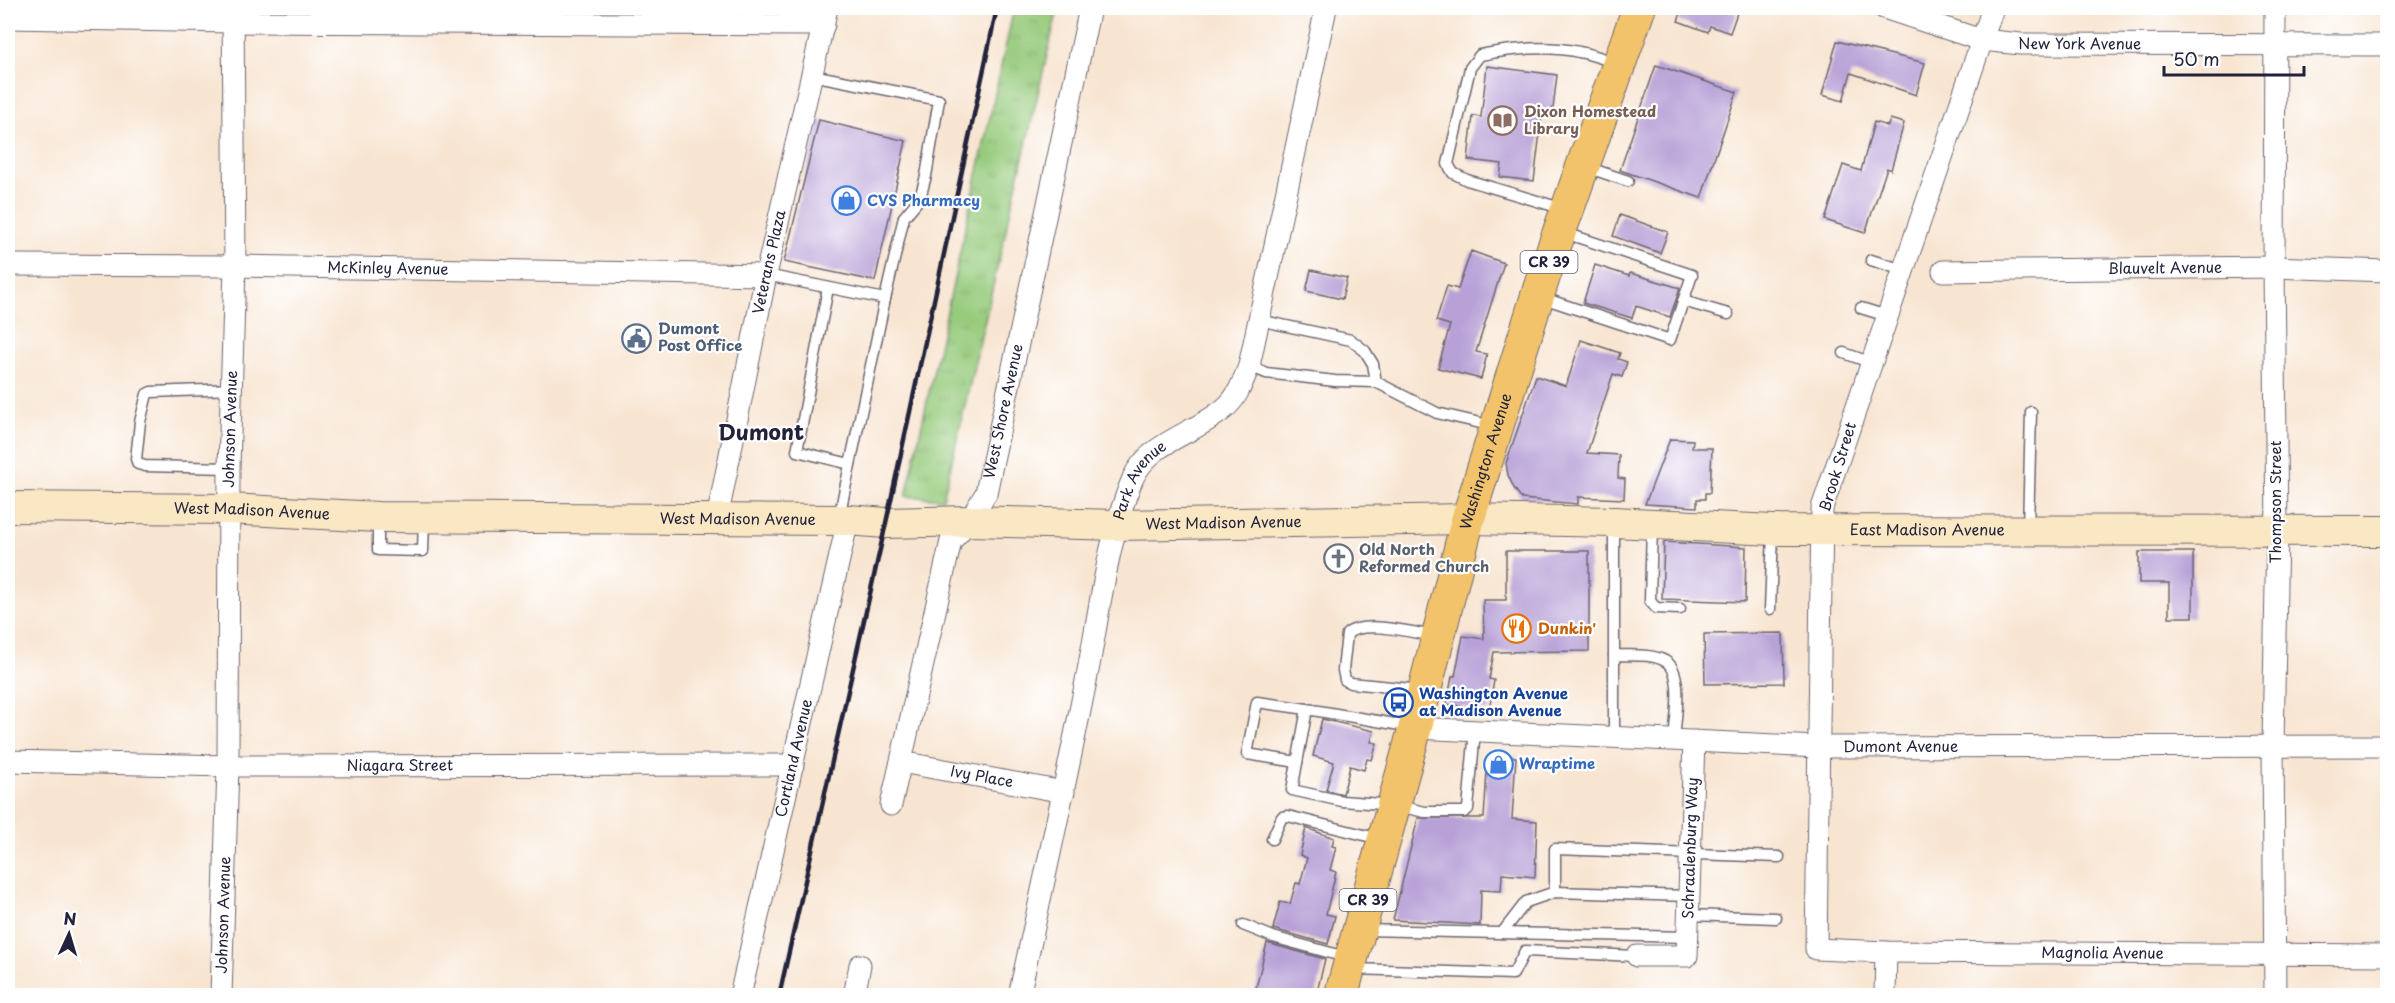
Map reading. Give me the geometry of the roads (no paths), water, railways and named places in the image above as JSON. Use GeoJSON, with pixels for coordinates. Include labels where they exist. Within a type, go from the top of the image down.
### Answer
{"type":"FeatureCollection","features":[{"type":"Feature","properties":{"kind":"main road","name":"Washington Avenue"},"geometry":{"type":"LineString","coordinates":[[1350,963],[1415,728],[1468,519],[1537,296],[1639,8]]}},
{"type":"Feature","properties":{"kind":"main road","name":"West Madison Avenue"},"geometry":{"type":"LineString","coordinates":[[8,507],[228,509],[378,517],[843,520],[886,524],[969,522],[1117,525],[1468,519]]}},
{"type":"Feature","properties":{"kind":"main road","name":"East Madison Avenue"},"geometry":{"type":"LineString","coordinates":[[1468,519],[1614,522],[1773,530],[2388,531]]}},
{"type":"Feature","properties":{"kind":"street","name":"West Shore Avenue"},"geometry":{"type":"LineString","coordinates":[[891,805],[951,541],[969,522],[986,493],[1090,8]]}},
{"type":"Feature","properties":{"kind":"street","name":"Park Avenue"},"geometry":{"type":"LineString","coordinates":[[1019,996],[1064,792],[1117,525],[1140,465],[1155,449],[1199,426],[1226,407],[1240,390],[1250,366],[1326,8]]}},
{"type":"Feature","properties":{"kind":"street","name":"New York Avenue"},"geometry":{"type":"LineString","coordinates":[[1884,8],[1981,40],[2021,44],[2388,45]]}},
{"type":"Feature","properties":{"kind":"street","name":"Brook Street"},"geometry":{"type":"LineString","coordinates":[[1816,949],[1822,508],[1993,8]]}},
{"type":"Feature","properties":{"kind":"street","name":"Thompson Street"},"geometry":{"type":"LineString","coordinates":[[2275,8],[2274,267],[2277,530],[2273,745],[2275,996]]}},
{"type":"Feature","properties":{"kind":"street"},"geometry":{"type":"LineString","coordinates":[[8,18],[233,15],[826,16]]}},
{"type":"Feature","properties":{"kind":"street","name":"Johnson Avenue"},"geometry":{"type":"LineString","coordinates":[[221,996],[228,766],[228,509],[235,266],[233,15]]}},
{"type":"Feature","properties":{"kind":"street","name":"Veterans Plaza"},"geometry":{"type":"LineString","coordinates":[[717,519],[766,275],[826,16]]}},
{"type":"Feature","properties":{"kind":"street","name":"McKinley Avenue"},"geometry":{"type":"LineString","coordinates":[[8,265],[235,266],[766,275]]}},
{"type":"Feature","properties":{"kind":"street","name":"Blauvelt Avenue"},"geometry":{"type":"LineString","coordinates":[[1943,271],[2274,267],[2388,271]]}},
{"type":"Feature","properties":{"kind":"street","name":"Cortland Avenue"},"geometry":{"type":"LineString","coordinates":[[740,996],[793,765],[843,520]]}},
{"type":"Feature","properties":{"kind":"street","name":"Dumont Avenue"},"geometry":{"type":"LineString","coordinates":[[1415,728],[1818,747],[2388,746]]}},
{"type":"Feature","properties":{"kind":"street","name":"Schraalenburg Way"},"geometry":{"type":"LineString","coordinates":[[1684,741],[1690,855],[1688,947]]}},
{"type":"Feature","properties":{"kind":"street","name":"Niagara Street"},"geometry":{"type":"LineString","coordinates":[[8,761],[228,766],[793,765]]}},
{"type":"Feature","properties":{"kind":"street","name":"Ivy Place"},"geometry":{"type":"LineString","coordinates":[[901,762],[1064,792]]}},
{"type":"Feature","properties":{"kind":"street"},"geometry":{"type":"LineString","coordinates":[[1637,956],[1688,947]]}},
{"type":"Feature","properties":{"kind":"street","name":"Magnolia Avenue"},"geometry":{"type":"LineString","coordinates":[[1816,949],[1886,952],[2388,955]]}},
{"type":"Feature","properties":{"kind":"street"},"geometry":{"type":"LineString","coordinates":[[1885,996],[1886,952]]}},
{"type":"Feature","properties":{"kind":"street"},"geometry":{"type":"LineString","coordinates":[[854,996],[860,965]]}},
{"type":"Feature","properties":{"kind":"lane"},"geometry":{"type":"LineString","coordinates":[[1537,296],[1670,340],[1692,275],[1467,180],[1453,173],[1448,164],[1470,68],[1480,55],[1501,51],[1550,48],[1579,51],[1619,64]]}},
{"type":"Feature","properties":{"kind":"lane"},"geometry":{"type":"LineString","coordinates":[[812,75],[939,100],[920,198],[904,217],[885,299],[850,464],[843,520]]}},
{"type":"Feature","properties":{"kind":"lane"},"geometry":{"type":"LineString","coordinates":[[1582,166],[1628,181]]}},
{"type":"Feature","properties":{"kind":"lane"},"geometry":{"type":"LineString","coordinates":[[1871,260],[1903,270]]}},
{"type":"Feature","properties":{"kind":"lane"},"geometry":{"type":"LineString","coordinates":[[766,275],[885,299]]}},
{"type":"Feature","properties":{"kind":"lane"},"geometry":{"type":"LineString","coordinates":[[828,288],[797,451],[850,464]]}},
{"type":"Feature","properties":{"kind":"lane"},"geometry":{"type":"LineString","coordinates":[[1683,301],[1728,314]]}},
{"type":"Feature","properties":{"kind":"lane"},"geometry":{"type":"LineString","coordinates":[[1861,308],[1887,316]]}},
{"type":"Feature","properties":{"kind":"lane"},"geometry":{"type":"LineString","coordinates":[[1259,320],[1351,340],[1365,351],[1373,364],[1376,382]]}},
{"type":"Feature","properties":{"kind":"lane"},"geometry":{"type":"LineString","coordinates":[[1844,353],[1872,363]]}},
{"type":"Feature","properties":{"kind":"lane"},"geometry":{"type":"LineString","coordinates":[[1250,366],[1266,373],[1335,381],[1376,382],[1437,413],[1497,427]]}},
{"type":"Feature","properties":{"kind":"lane"},"geometry":{"type":"LineString","coordinates":[[229,468],[145,466],[138,464],[136,459],[140,422],[147,394],[233,389]]}},
{"type":"Feature","properties":{"kind":"lane"},"geometry":{"type":"LineString","coordinates":[[2028,529],[2031,412]]}},
{"type":"Feature","properties":{"kind":"lane"},"geometry":{"type":"LineString","coordinates":[[1614,522],[1614,737]]}},
{"type":"Feature","properties":{"kind":"lane"},"geometry":{"type":"LineString","coordinates":[[1652,524],[1650,601],[1656,608],[1680,609]]}},
{"type":"Feature","properties":{"kind":"lane"},"geometry":{"type":"LineString","coordinates":[[1770,609],[1773,530]]}},
{"type":"Feature","properties":{"kind":"lane"},"geometry":{"type":"LineString","coordinates":[[1425,690],[1350,683],[1345,680],[1343,670],[1347,634],[1353,628],[1368,626],[1438,636]]}},
{"type":"Feature","properties":{"kind":"lane"},"geometry":{"type":"LineString","coordinates":[[1614,655],[1650,656],[1666,661],[1671,667],[1678,677],[1684,741]]}},
{"type":"Feature","properties":{"kind":"lane"},"geometry":{"type":"LineString","coordinates":[[1297,762],[1247,754],[1257,702],[1415,728]]}},
{"type":"Feature","properties":{"kind":"lane"},"geometry":{"type":"LineString","coordinates":[[1307,709],[1292,790],[1342,801],[1394,805],[1425,812],[1458,813],[1466,811],[1475,730]]}},
{"type":"Feature","properties":{"kind":"lane"},"geometry":{"type":"LineString","coordinates":[[1272,839],[1282,817],[1288,816],[1384,840]]}},
{"type":"Feature","properties":{"kind":"lane"},"geometry":{"type":"LineString","coordinates":[[1555,892],[1556,849],[1779,857]]}},
{"type":"Feature","properties":{"kind":"lane"},"geometry":{"type":"LineString","coordinates":[[1502,933],[1526,902],[1555,892],[1776,918]]}},
{"type":"Feature","properties":{"kind":"lane"},"geometry":{"type":"LineString","coordinates":[[1243,925],[1350,963],[1513,975],[1525,951],[1637,956]]}},
{"type":"Feature","properties":{"kind":"lane"},"geometry":{"type":"LineString","coordinates":[[1350,963],[1502,933],[1688,947]]}},
{"type":"Feature","properties":{"kind":"railway"},"geometry":{"type":"LineString","coordinates":[[779,996],[886,523],[997,8]]}},
{"type":"Feature","properties":{"kind":"place","name":"Dixon Homestead Library"},"geometry":{"type":"Point","coordinates":[1503,121]}},
{"type":"Feature","properties":{"kind":"place","name":"CVS Pharmacy"},"geometry":{"type":"Point","coordinates":[846,201]}},
{"type":"Feature","properties":{"kind":"place","name":"Dumont Post Office"},"geometry":{"type":"Point","coordinates":[637,338]}},
{"type":"Feature","properties":{"kind":"place","name":"Old North Reformed Church"},"geometry":{"type":"Point","coordinates":[1338,559]}},
{"type":"Feature","properties":{"kind":"place","name":"Dunkin'"},"geometry":{"type":"Point","coordinates":[1517,629]}},
{"type":"Feature","properties":{"kind":"place","name":"Washington Avenue at Madison Avenue"},"geometry":{"type":"Point","coordinates":[1398,703]}},
{"type":"Feature","properties":{"kind":"place","name":"Wraptime"},"geometry":{"type":"Point","coordinates":[1498,764]}},
{"type":"Feature","properties":{"kind":"district","name":"Dumont"},"geometry":{"type":"Point","coordinates":[761,433]}}]}
